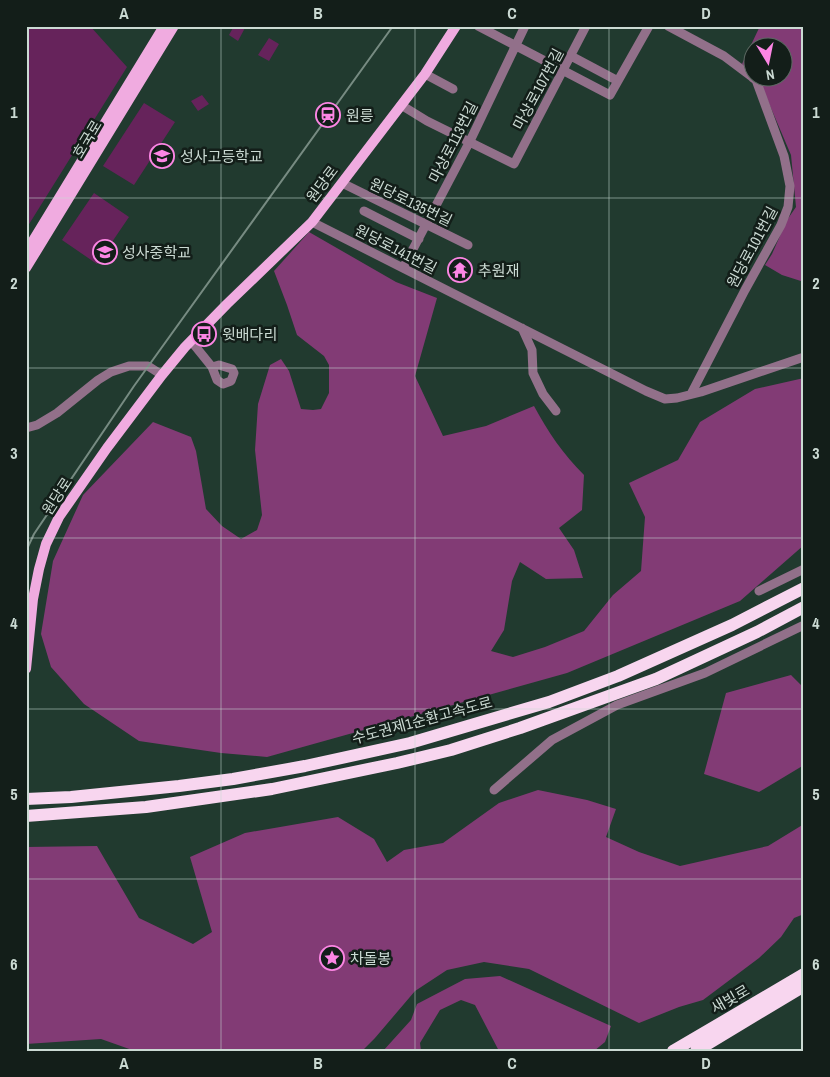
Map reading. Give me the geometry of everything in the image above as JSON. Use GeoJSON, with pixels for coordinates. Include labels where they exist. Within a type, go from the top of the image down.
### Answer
{"type":"FeatureCollection","features":[{"type":"Feature","properties":{"kind":"highway","name":"수도권제1순환고속도로"},"geometry":{"type":"LineString","coordinates":[[26,799],[71,797],[234,779],[410,744],[549,702],[618,676],[732,625],[804,588]]}},
{"type":"Feature","properties":{"kind":"highway"},"geometry":{"type":"LineString","coordinates":[[26,816],[146,807],[272,789],[451,750],[520,728],[656,679],[804,607]]}},
{"type":"Feature","properties":{"kind":"highway","name":"새빛로"},"geometry":{"type":"LineString","coordinates":[[673,1051],[804,974]]}},
{"type":"Feature","properties":{"kind":"highway","name":"새빛로"},"geometry":{"type":"LineString","coordinates":[[696,1051],[804,986]]}},
{"type":"Feature","properties":{"kind":"main road","name":"호국로"},"geometry":{"type":"LineString","coordinates":[[26,252],[164,26]]}},
{"type":"Feature","properties":{"kind":"main road","name":"호국로"},"geometry":{"type":"LineString","coordinates":[[26,268],[174,26]]}},
{"type":"Feature","properties":{"kind":"main road","name":"원당로"},"geometry":{"type":"LineString","coordinates":[[26,669],[33,600],[39,569],[46,544],[59,517],[106,448],[162,375],[191,341],[312,222],[425,74],[456,26]]}},
{"type":"Feature","properties":{"kind":"street"},"geometry":{"type":"LineString","coordinates":[[478,26],[610,95],[649,26]]}},
{"type":"Feature","properties":{"kind":"street","name":"마상로113번길"},"geometry":{"type":"LineString","coordinates":[[404,268],[470,141],[524,26]]}},
{"type":"Feature","properties":{"kind":"street","name":"마상로107번길"},"geometry":{"type":"LineString","coordinates":[[470,141],[514,164],[586,26]]}},
{"type":"Feature","properties":{"kind":"street","name":"원당로101번길"},"geometry":{"type":"LineString","coordinates":[[668,26],[724,56],[742,69]]}},
{"type":"Feature","properties":{"kind":"street"},"geometry":{"type":"LineString","coordinates":[[571,56],[618,81]]}},
{"type":"Feature","properties":{"kind":"street"},"geometry":{"type":"LineString","coordinates":[[425,74],[453,89]]}},
{"type":"Feature","properties":{"kind":"street","name":"원당로101번길"},"geometry":{"type":"LineString","coordinates":[[690,394],[781,225],[788,207],[790,186],[784,156],[759,88]]}},
{"type":"Feature","properties":{"kind":"street"},"geometry":{"type":"LineString","coordinates":[[400,105],[470,141]]}},
{"type":"Feature","properties":{"kind":"street","name":"원당로135번길"},"geometry":{"type":"LineString","coordinates":[[342,183],[468,245]]}},
{"type":"Feature","properties":{"kind":"street"},"geometry":{"type":"LineString","coordinates":[[364,211],[419,239]]}},
{"type":"Feature","properties":{"kind":"street","name":"원당로141번길"},"geometry":{"type":"LineString","coordinates":[[312,222],[646,392],[665,399],[690,394],[804,357]]}},
{"type":"Feature","properties":{"kind":"street"},"geometry":{"type":"LineString","coordinates":[[522,328],[532,350],[533,373],[543,394],[556,411]]}},
{"type":"Feature","properties":{"kind":"street"},"geometry":{"type":"LineString","coordinates":[[191,341],[212,367]]}},
{"type":"Feature","properties":{"kind":"street"},"geometry":{"type":"LineString","coordinates":[[26,428],[37,425],[57,413],[111,372],[129,366],[148,366],[162,375]]}},
{"type":"Feature","properties":{"kind":"street"},"geometry":{"type":"LineString","coordinates":[[759,591],[804,569]]}},
{"type":"Feature","properties":{"kind":"street"},"geometry":{"type":"LineString","coordinates":[[494,790],[552,740],[609,709],[705,673],[804,625]]}},
{"type":"Feature","properties":{"kind":"shaded area"},"geometry":{"type":"Polygon","coordinates":[[[26,26],[90,26],[127,67],[26,229],[26,26]]]}},
{"type":"Feature","properties":{"kind":"shaded area"},"geometry":{"type":"Polygon","coordinates":[[[234,26],[246,26],[238,41],[229,35],[234,26]]]}},
{"type":"Feature","properties":{"kind":"shaded area"},"geometry":{"type":"Polygon","coordinates":[[[760,26],[804,26],[804,282],[782,275],[765,265],[787,220],[796,207],[791,155],[762,88],[792,88],[792,38],[754,38],[760,26]]]}},
{"type":"Feature","properties":{"kind":"shaded area"},"geometry":{"type":"Polygon","coordinates":[[[269,38],[279,44],[269,61],[258,55],[269,38]]]}},
{"type":"Feature","properties":{"kind":"shaded area"},"geometry":{"type":"Polygon","coordinates":[[[202,95],[209,104],[198,111],[191,101],[202,95]]]}},
{"type":"Feature","properties":{"kind":"shaded area"},"geometry":{"type":"Polygon","coordinates":[[[144,103],[175,122],[134,185],[103,166],[144,103]]]}},
{"type":"Feature","properties":{"kind":"shaded area"},"geometry":{"type":"Polygon","coordinates":[[[94,193],[129,217],[97,264],[62,240],[94,193]]]}},
{"type":"Feature","properties":{"kind":"shaded area"},"geometry":{"type":"Polygon","coordinates":[[[309,232],[396,282],[437,298],[415,376],[443,436],[486,426],[534,406],[556,442],[584,475],[582,510],[559,528],[574,550],[583,578],[546,579],[520,562],[512,581],[504,630],[491,651],[513,657],[545,647],[584,631],[613,595],[641,571],[645,517],[629,483],[678,460],[700,422],[755,389],[804,378],[804,545],[740,601],[567,673],[267,757],[221,753],[139,741],[84,704],[51,667],[41,634],[53,561],[83,495],[153,422],[191,437],[196,451],[206,509],[222,526],[241,539],[257,530],[262,515],[255,450],[258,404],[270,365],[281,359],[289,371],[301,409],[321,409],[329,393],[329,365],[324,356],[297,335],[274,271],[309,232]]]}},
{"type":"Feature","properties":{"kind":"shaded area"},"geometry":{"type":"Polygon","coordinates":[[[791,675],[804,688],[804,765],[759,792],[704,774],[726,693],[791,675]]]}},
{"type":"Feature","properties":{"kind":"shaded area"},"geometry":{"type":"Polygon","coordinates":[[[538,790],[587,800],[616,809],[606,837],[639,852],[680,866],[768,846],[804,824],[804,914],[794,918],[781,937],[759,958],[703,1000],[679,1007],[639,1023],[529,969],[484,962],[447,970],[415,991],[362,1051],[135,1051],[101,1039],[26,1044],[26,847],[97,846],[139,918],[193,944],[212,932],[190,857],[245,833],[338,817],[374,839],[387,862],[404,850],[443,843],[499,803],[538,790]]]}},
{"type":"Feature","properties":{"kind":"shaded area"},"geometry":{"type":"Polygon","coordinates":[[[500,976],[611,1026],[605,1042],[594,1051],[499,1051],[475,1005],[461,1000],[440,1010],[420,1043],[421,1051],[383,1051],[411,1020],[417,1004],[465,979],[500,976]]]}},
{"type":"Feature","properties":{"kind":"railway"},"geometry":{"type":"LineString","coordinates":[[26,551],[34,534],[134,386],[393,26]]}},
{"type":"Feature","properties":{"kind":"place","name":"원릉"},"geometry":{"type":"Point","coordinates":[328,115]}},
{"type":"Feature","properties":{"kind":"place","name":"성사고등학교"},"geometry":{"type":"Point","coordinates":[162,156]}},
{"type":"Feature","properties":{"kind":"place","name":"성사중학교"},"geometry":{"type":"Point","coordinates":[105,252]}},
{"type":"Feature","properties":{"kind":"place","name":"추원재"},"geometry":{"type":"Point","coordinates":[460,270]}},
{"type":"Feature","properties":{"kind":"place","name":"윗배다리"},"geometry":{"type":"Point","coordinates":[204,334]}},
{"type":"Feature","properties":{"kind":"place","name":"차돌봉"},"geometry":{"type":"Point","coordinates":[332,958]}}]}
